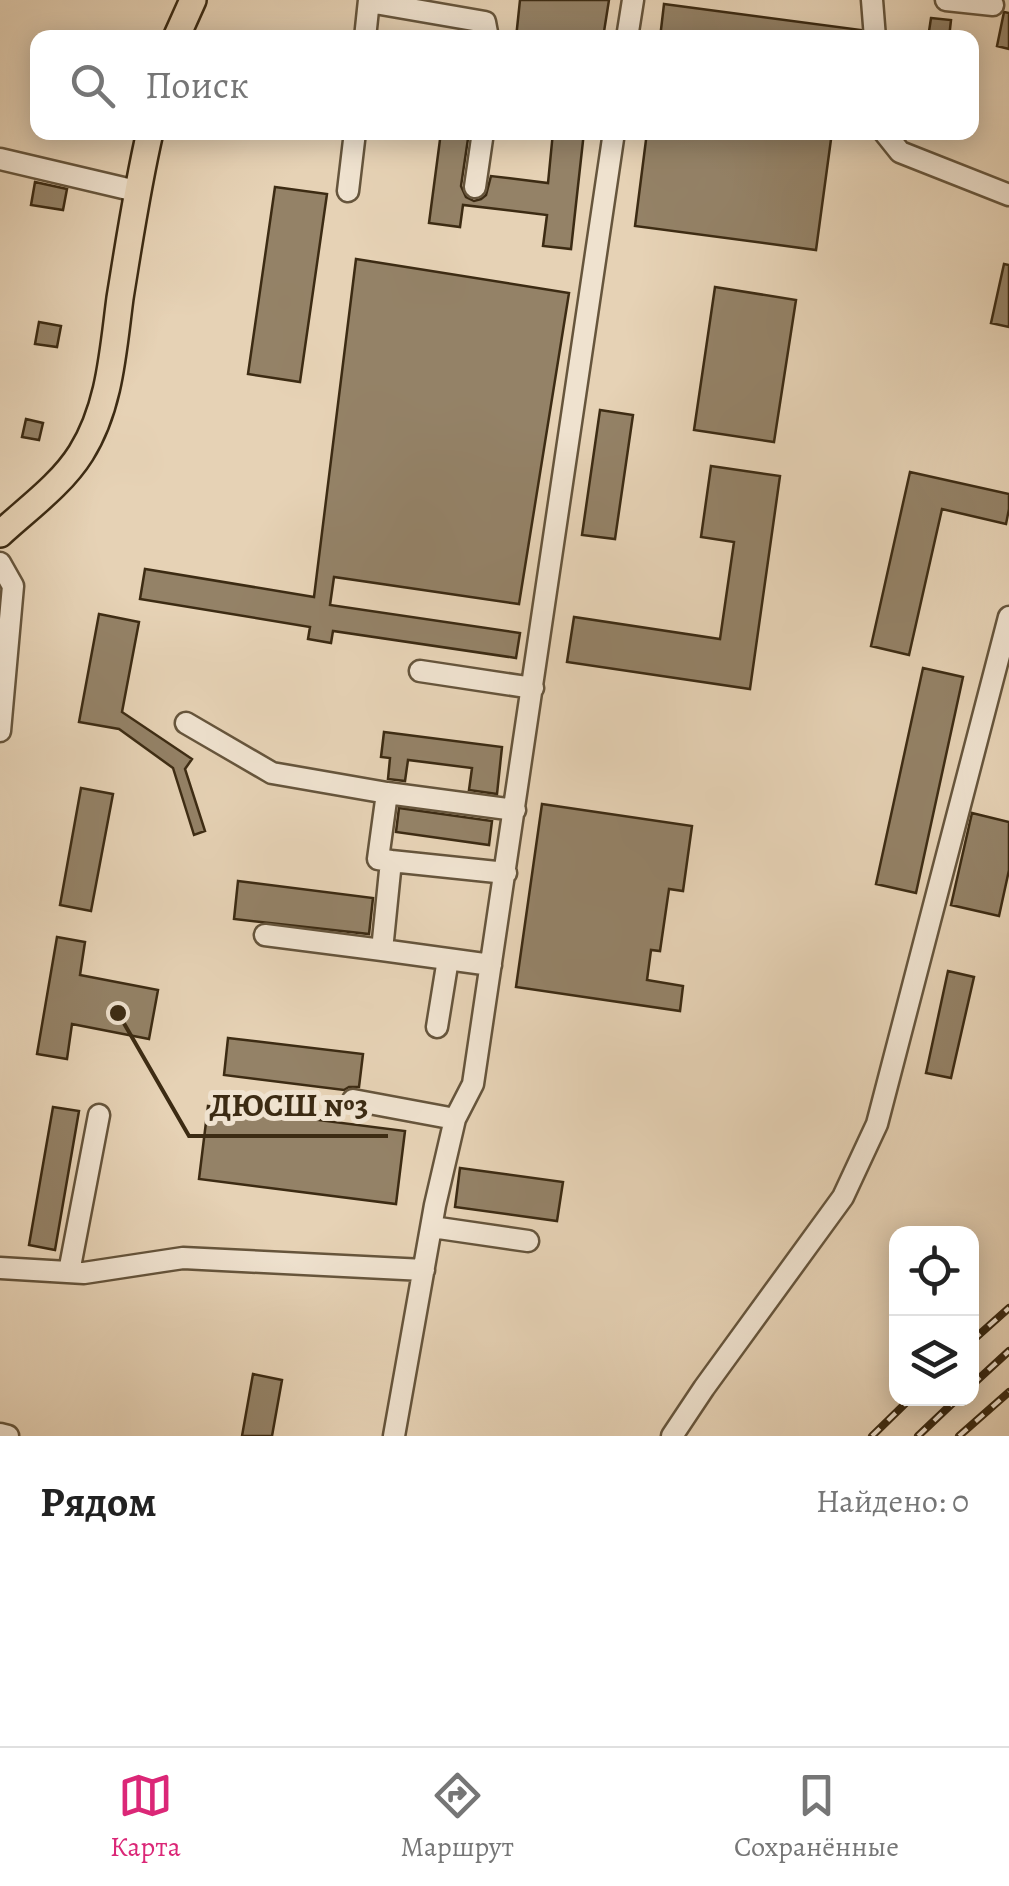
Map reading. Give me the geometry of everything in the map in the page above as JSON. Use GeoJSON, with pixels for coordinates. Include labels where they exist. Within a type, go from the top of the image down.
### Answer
{"type":"FeatureCollection","features":[{"type":"Feature","properties":{"kind":"main road"},"geometry":{"type":"LineString","coordinates":[[180,30],[193,0]]}},
{"type":"Feature","properties":{"kind":"main road"},"geometry":{"type":"LineString","coordinates":[[0,534],[60,479],[91,436],[106,396],[136,191],[148,140]]}},
{"type":"Feature","properties":{"kind":"street"},"geometry":{"type":"LineString","coordinates":[[629,30],[633,0]]}},
{"type":"Feature","properties":{"kind":"street"},"geometry":{"type":"LineString","coordinates":[[872,0],[874,30]]}},
{"type":"Feature","properties":{"kind":"street"},"geometry":{"type":"LineString","coordinates":[[946,0],[998,5]]}},
{"type":"Feature","properties":{"kind":"street"},"geometry":{"type":"LineString","coordinates":[[366,30],[369,1],[485,22],[486,30]]}},
{"type":"Feature","properties":{"kind":"street"},"geometry":{"type":"LineString","coordinates":[[348,190],[353,140]]}},
{"type":"Feature","properties":{"kind":"street"},"geometry":{"type":"LineString","coordinates":[[474,187],[482,140]]}},
{"type":"Feature","properties":{"kind":"street"},"geometry":{"type":"LineString","coordinates":[[394,1436],[435,1205],[455,1119],[472,1084],[613,140]]}},
{"type":"Feature","properties":{"kind":"street"},"geometry":{"type":"LineString","coordinates":[[890,140],[900,152],[1009,196]]}},
{"type":"Feature","properties":{"kind":"street"},"geometry":{"type":"LineString","coordinates":[[0,159],[136,191]]}},
{"type":"Feature","properties":{"kind":"street"},"geometry":{"type":"LineString","coordinates":[[0,564],[13,586],[0,731]]}},
{"type":"Feature","properties":{"kind":"street"},"geometry":{"type":"LineString","coordinates":[[672,1436],[844,1198],[877,1124],[1009,617]]}},
{"type":"Feature","properties":{"kind":"street"},"geometry":{"type":"LineString","coordinates":[[420,670],[532,688]]}},
{"type":"Feature","properties":{"kind":"street"},"geometry":{"type":"LineString","coordinates":[[186,723],[272,773],[515,810]]}},
{"type":"Feature","properties":{"kind":"street"},"geometry":{"type":"LineString","coordinates":[[387,793],[378,859],[506,873]]}},
{"type":"Feature","properties":{"kind":"street"},"geometry":{"type":"LineString","coordinates":[[382,950],[391,861]]}},
{"type":"Feature","properties":{"kind":"street"},"geometry":{"type":"LineString","coordinates":[[266,934],[491,965]]}},
{"type":"Feature","properties":{"kind":"street"},"geometry":{"type":"LineString","coordinates":[[438,1027],[448,959]]}},
{"type":"Feature","properties":{"kind":"street"},"geometry":{"type":"LineString","coordinates":[[353,1100],[455,1119]]}},
{"type":"Feature","properties":{"kind":"street"},"geometry":{"type":"LineString","coordinates":[[69,1272],[99,1115]]}},
{"type":"Feature","properties":{"kind":"street"},"geometry":{"type":"LineString","coordinates":[[432,1227],[528,1241]]}},
{"type":"Feature","properties":{"kind":"street"},"geometry":{"type":"LineString","coordinates":[[0,1268],[84,1273],[183,1258],[424,1270]]}},
{"type":"Feature","properties":{"kind":"street"},"geometry":{"type":"LineString","coordinates":[[0,1434],[8,1436]]}},
{"type":"Feature","properties":{"kind":"building"},"geometry":{"type":"Polygon","coordinates":[[[520,0],[609,0],[604,30],[517,30],[520,0]]]}},
{"type":"Feature","properties":{"kind":"building"},"geometry":{"type":"Polygon","coordinates":[[[664,4],[861,30],[661,30],[664,4]]]}},
{"type":"Feature","properties":{"kind":"building"},"geometry":{"type":"Polygon","coordinates":[[[1004,12],[1009,13],[1009,49],[997,46],[1004,12]]]}},
{"type":"Feature","properties":{"kind":"building"},"geometry":{"type":"Polygon","coordinates":[[[931,18],[951,20],[950,30],[929,30],[931,18]]]}},
{"type":"Feature","properties":{"kind":"building"},"geometry":{"type":"Polygon","coordinates":[[[440,140],[468,140],[461,186],[466,197],[474,201],[486,195],[491,176],[548,183],[552,140],[583,140],[571,249],[543,246],[547,215],[463,205],[460,227],[429,223],[440,140]]]}},
{"type":"Feature","properties":{"kind":"building"},"geometry":{"type":"Polygon","coordinates":[[[646,140],[831,140],[816,250],[635,226],[646,140]]]}},
{"type":"Feature","properties":{"kind":"building"},"geometry":{"type":"Polygon","coordinates":[[[35,182],[67,189],[63,210],[31,205],[35,182]]]}},
{"type":"Feature","properties":{"kind":"building"},"geometry":{"type":"Polygon","coordinates":[[[275,187],[327,194],[300,382],[248,374],[275,187]]]}},
{"type":"Feature","properties":{"kind":"building"},"geometry":{"type":"Polygon","coordinates":[[[356,259],[569,293],[519,604],[334,577],[330,605],[520,633],[516,658],[333,631],[331,643],[308,639],[310,627],[140,599],[145,569],[314,597],[356,259]]]}},
{"type":"Feature","properties":{"kind":"building"},"geometry":{"type":"Polygon","coordinates":[[[1004,264],[1009,265],[1009,327],[991,323],[1004,264]]]}},
{"type":"Feature","properties":{"kind":"building"},"geometry":{"type":"Polygon","coordinates":[[[715,287],[796,300],[774,442],[694,430],[715,287]]]}},
{"type":"Feature","properties":{"kind":"building"},"geometry":{"type":"Polygon","coordinates":[[[39,322],[61,326],[57,347],[35,344],[39,322]]]}},
{"type":"Feature","properties":{"kind":"building"},"geometry":{"type":"Polygon","coordinates":[[[600,410],[633,415],[615,539],[582,535],[600,410]]]}},
{"type":"Feature","properties":{"kind":"building"},"geometry":{"type":"Polygon","coordinates":[[[26,419],[43,423],[39,440],[22,437],[26,419]]]}},
{"type":"Feature","properties":{"kind":"building"},"geometry":{"type":"Polygon","coordinates":[[[711,466],[780,476],[750,689],[567,662],[574,617],[720,639],[734,542],[701,537],[711,466]]]}},
{"type":"Feature","properties":{"kind":"building"},"geometry":{"type":"Polygon","coordinates":[[[910,472],[1009,494],[1009,509],[1006,524],[942,509],[909,655],[871,646],[910,472]]]}},
{"type":"Feature","properties":{"kind":"building"},"geometry":{"type":"Polygon","coordinates":[[[99,614],[139,622],[122,712],[192,759],[185,769],[205,831],[194,835],[173,768],[119,729],[79,722],[99,614]]]}},
{"type":"Feature","properties":{"kind":"building"},"geometry":{"type":"Polygon","coordinates":[[[923,668],[963,677],[916,893],[876,884],[923,668]]]}},
{"type":"Feature","properties":{"kind":"building"},"geometry":{"type":"Polygon","coordinates":[[[384,732],[502,747],[497,794],[469,790],[472,768],[408,760],[405,781],[388,779],[390,758],[381,757],[384,732]]]}},
{"type":"Feature","properties":{"kind":"building"},"geometry":{"type":"Polygon","coordinates":[[[81,788],[113,794],[91,911],[60,905],[81,788]]]}},
{"type":"Feature","properties":{"kind":"building"},"geometry":{"type":"Polygon","coordinates":[[[542,804],[692,826],[683,891],[669,889],[660,951],[651,950],[647,980],[683,986],[680,1011],[516,987],[542,804]]]}},
{"type":"Feature","properties":{"kind":"building"},"geometry":{"type":"Polygon","coordinates":[[[399,808],[492,821],[489,845],[396,832],[399,808]]]}},
{"type":"Feature","properties":{"kind":"building"},"geometry":{"type":"Polygon","coordinates":[[[972,813],[1009,822],[1009,870],[999,916],[951,905],[972,813]]]}},
{"type":"Feature","properties":{"kind":"building"},"geometry":{"type":"Polygon","coordinates":[[[238,881],[373,898],[369,934],[234,919],[238,881]]]}},
{"type":"Feature","properties":{"kind":"building"},"geometry":{"type":"Polygon","coordinates":[[[57,937],[85,942],[80,975],[158,990],[149,1039],[72,1024],[67,1059],[37,1054],[57,937]]]}},
{"type":"Feature","properties":{"kind":"building"},"geometry":{"type":"Polygon","coordinates":[[[948,971],[974,977],[951,1078],[926,1073],[948,971]]]}},
{"type":"Feature","properties":{"kind":"building"},"geometry":{"type":"Polygon","coordinates":[[[228,1038],[363,1054],[359,1087],[344,1090],[224,1075],[228,1038]]]}},
{"type":"Feature","properties":{"kind":"building"},"geometry":{"type":"Polygon","coordinates":[[[208,1106],[405,1131],[396,1204],[199,1179],[208,1106]]]}},
{"type":"Feature","properties":{"kind":"building"},"geometry":{"type":"Polygon","coordinates":[[[53,1107],[79,1111],[55,1250],[29,1245],[53,1107]]]}},
{"type":"Feature","properties":{"kind":"building"},"geometry":{"type":"Polygon","coordinates":[[[460,1168],[563,1182],[557,1221],[455,1207],[460,1168]]]}},
{"type":"Feature","properties":{"kind":"building"},"geometry":{"type":"Polygon","coordinates":[[[253,1374],[282,1380],[272,1436],[242,1436],[253,1374]]]}},
{"type":"Feature","properties":{"kind":"railway"},"geometry":{"type":"LineString","coordinates":[[979,1335],[1009,1308]]}},
{"type":"Feature","properties":{"kind":"railway"},"geometry":{"type":"LineString","coordinates":[[979,1379],[1009,1351]]}},
{"type":"Feature","properties":{"kind":"railway"},"geometry":{"type":"LineString","coordinates":[[959,1436],[1009,1392]]}},
{"type":"Feature","properties":{"kind":"railway"},"geometry":{"type":"LineString","coordinates":[[872,1436],[903,1406]]}},
{"type":"Feature","properties":{"kind":"railway"},"geometry":{"type":"LineString","coordinates":[[918,1436],[950,1406]]}},
{"type":"Feature","properties":{"kind":"place","name":"ДЮСШ №3"},"geometry":{"type":"Point","coordinates":[118,1013]}}]}
